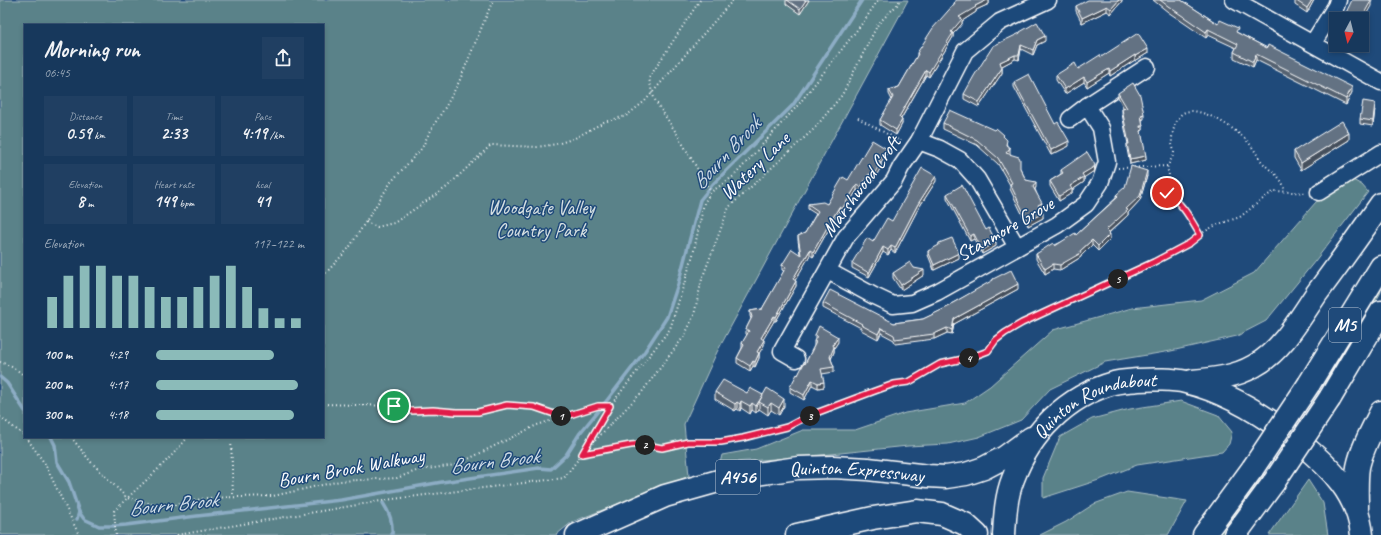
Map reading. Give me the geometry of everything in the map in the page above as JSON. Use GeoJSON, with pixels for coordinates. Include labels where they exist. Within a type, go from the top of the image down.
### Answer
{"type":"FeatureCollection","features":[{"type":"Feature","properties":{"kind":"highway"},"geometry":{"type":"LineString","coordinates":[[1185,382],[1218,379],[1237,374],[1255,366],[1270,355],[1290,332],[1381,204]]}},
{"type":"Feature","properties":{"kind":"highway","name":"M5"},"geometry":{"type":"LineString","coordinates":[[1204,535],[1253,468],[1309,384],[1381,267]]}},
{"type":"Feature","properties":{"kind":"highway","name":"M5"},"geometry":{"type":"LineString","coordinates":[[1235,535],[1274,482],[1330,398],[1381,312]]}},
{"type":"Feature","properties":{"kind":"highway","name":"Quinton Roundabout"},"geometry":{"type":"LineString","coordinates":[[1004,535],[1005,516],[1012,480],[1039,431],[1054,416],[1092,390],[1116,382],[1149,380],[1185,382],[1220,393],[1251,410],[1290,435],[1322,460],[1334,473],[1348,492],[1361,529]]}},
{"type":"Feature","properties":{"kind":"highway"},"geometry":{"type":"LineString","coordinates":[[1361,529],[1357,490],[1358,468],[1363,450],[1381,412]]}},
{"type":"Feature","properties":{"kind":"highway","name":"Quinton Expressway"},"geometry":{"type":"LineString","coordinates":[[577,535],[665,496],[729,478],[798,468],[833,467],[946,477],[966,474],[984,468],[1005,457],[1039,431]]}},
{"type":"Feature","properties":{"kind":"highway","name":"Quinton Expressway"},"geometry":{"type":"LineString","coordinates":[[797,535],[873,518],[917,511],[942,514],[965,524],[977,535]]}},
{"type":"Feature","properties":{"kind":"street","name":"Marshwood Croft"},"geometry":{"type":"LineString","coordinates":[[796,359],[782,351],[846,237],[894,181],[901,167],[916,145],[965,51],[1000,22],[1046,0]]}},
{"type":"Feature","properties":{"kind":"street"},"geometry":{"type":"LineString","coordinates":[[1234,0],[1381,82]]}},
{"type":"Feature","properties":{"kind":"street"},"geometry":{"type":"LineString","coordinates":[[1313,44],[1336,6],[1338,0]]}},
{"type":"Feature","properties":{"kind":"street"},"geometry":{"type":"LineString","coordinates":[[1070,119],[1087,106],[1147,67]]}},
{"type":"Feature","properties":{"kind":"street","name":"Stanmore Grove"},"geometry":{"type":"LineString","coordinates":[[828,271],[874,296],[893,304],[912,303],[937,292],[1057,225],[1086,204],[1100,183],[1107,162],[1101,128],[1087,106]]}},
{"type":"Feature","properties":{"kind":"street"},"geometry":{"type":"LineString","coordinates":[[916,145],[940,149],[960,160],[977,179],[1017,247]]}},
{"type":"Feature","properties":{"kind":"street"},"geometry":{"type":"LineString","coordinates":[[1318,192],[1381,153]]}},
{"type":"Feature","properties":{"kind":"path"},"geometry":{"type":"LineString","coordinates":[[324,275],[349,248],[391,182],[422,148],[430,131],[459,82],[493,0]]}},
{"type":"Feature","properties":{"kind":"path"},"geometry":{"type":"LineString","coordinates":[[700,0],[649,78],[652,93],[656,102],[678,134],[712,192]]}},
{"type":"Feature","properties":{"kind":"path"},"geometry":{"type":"LineString","coordinates":[[366,222],[377,227],[394,223],[447,187],[491,145],[537,147],[556,144],[575,138],[604,122],[626,116],[645,101],[733,0]]}},
{"type":"Feature","properties":{"kind":"path"},"geometry":{"type":"LineString","coordinates":[[177,535],[393,499],[564,478],[582,454],[610,406],[670,329],[693,255],[704,203],[712,192],[734,176],[798,104],[864,21],[878,0]]}},
{"type":"Feature","properties":{"kind":"path","name":"Watery Lane"},"geometry":{"type":"LineString","coordinates":[[582,454],[630,406],[686,335],[694,315],[702,279],[729,207],[814,129],[842,95],[878,24],[900,0]]}},
{"type":"Feature","properties":{"kind":"path"},"geometry":{"type":"LineString","coordinates":[[1200,235],[1191,218],[1176,199],[1167,193],[1169,173],[1167,166],[1174,152],[1172,138],[1176,122],[1180,115],[1185,112],[1201,112],[1222,122],[1247,141],[1263,163],[1282,181],[1284,191]]}},
{"type":"Feature","properties":{"kind":"path"},"geometry":{"type":"LineString","coordinates":[[858,118],[916,145]]}},
{"type":"Feature","properties":{"kind":"path"},"geometry":{"type":"LineString","coordinates":[[1105,168],[1167,166]]}},
{"type":"Feature","properties":{"kind":"path"},"geometry":{"type":"LineString","coordinates":[[582,454],[642,444],[662,448],[688,442],[721,442],[787,427],[808,416],[879,389],[894,384],[909,382],[940,364],[972,357],[988,351],[996,340],[1022,323],[1154,262],[1190,243],[1216,225],[1240,217],[1275,191],[1296,193],[1318,192]]}},
{"type":"Feature","properties":{"kind":"path"},"geometry":{"type":"LineString","coordinates":[[0,362],[21,372],[24,376]]}},
{"type":"Feature","properties":{"kind":"path"},"geometry":{"type":"LineString","coordinates":[[324,404],[394,406],[411,411],[433,410],[456,412],[478,412],[507,405],[534,407],[563,417]]}},
{"type":"Feature","properties":{"kind":"path","name":"Bourn Brook Walkway"},"geometry":{"type":"LineString","coordinates":[[127,498],[166,507],[206,498],[273,496],[340,481],[397,478],[420,470],[456,465],[537,425],[598,406],[610,406]]}},
{"type":"Feature","properties":{"kind":"path"},"geometry":{"type":"LineString","coordinates":[[0,417],[24,436]]}},
{"type":"Feature","properties":{"kind":"path"},"geometry":{"type":"LineString","coordinates":[[26,438],[45,464],[79,535]]}},
{"type":"Feature","properties":{"kind":"path"},"geometry":{"type":"LineString","coordinates":[[73,438],[92,462],[127,498]]}},
{"type":"Feature","properties":{"kind":"path"},"geometry":{"type":"LineString","coordinates":[[116,535],[114,511],[163,464],[187,438]]}},
{"type":"Feature","properties":{"kind":"path"},"geometry":{"type":"LineString","coordinates":[[231,438],[233,497]]}},
{"type":"Feature","properties":{"kind":"green space","name":"Woodgate Valley Country Park"},"geometry":{"type":"Polygon","coordinates":[[[0,0],[908,0],[717,352],[684,424],[689,476],[572,522],[556,535],[0,535],[0,0]]]}},
{"type":"Feature","properties":{"kind":"green space"},"geometry":{"type":"Polygon","coordinates":[[[1351,179],[1362,185],[1368,192],[1315,261],[1266,321],[1237,336],[1171,351],[1105,362],[1050,389],[1021,420],[979,437],[948,444],[908,446],[802,457],[720,463],[722,455],[756,449],[803,430],[855,430],[905,413],[965,403],[990,386],[1053,330],[1132,308],[1201,300],[1254,273],[1316,202],[1351,179]]]}},
{"type":"Feature","properties":{"kind":"green space"},"geometry":{"type":"Polygon","coordinates":[[[1381,287],[1381,292],[1347,354],[1326,388],[1320,384],[1381,287]]]}},
{"type":"Feature","properties":{"kind":"green space"},"geometry":{"type":"Polygon","coordinates":[[[1181,401],[1218,415],[1232,432],[1229,444],[1222,452],[1137,465],[1102,479],[1043,498],[1043,478],[1060,437],[1092,419],[1130,409],[1181,401]]]}},
{"type":"Feature","properties":{"kind":"green space"},"geometry":{"type":"Polygon","coordinates":[[[1261,475],[1265,478],[1225,535],[1217,535],[1261,475]]]}},
{"type":"Feature","properties":{"kind":"green space"},"geometry":{"type":"Polygon","coordinates":[[[1308,480],[1323,503],[1328,535],[1269,535],[1308,480]]]}},
{"type":"Feature","properties":{"kind":"green space"},"geometry":{"type":"Polygon","coordinates":[[[1127,492],[1187,501],[1168,535],[1040,535],[1066,522],[1094,504],[1127,492]]]}},
{"type":"Feature","properties":{"kind":"building"},"geometry":{"type":"Polygon","coordinates":[[[787,0],[806,0],[800,9],[787,0]]]}},
{"type":"Feature","properties":{"kind":"building"},"geometry":{"type":"Polygon","coordinates":[[[957,0],[987,0],[959,17],[962,19],[951,32],[953,33],[929,72],[926,70],[899,117],[902,120],[896,130],[880,120],[893,97],[889,90],[899,87],[918,54],[917,53],[933,28],[957,0]]]}},
{"type":"Feature","properties":{"kind":"building"},"geometry":{"type":"Polygon","coordinates":[[[1088,0],[1119,0],[1111,9],[1107,6],[1082,18],[1076,6],[1088,0]]]}},
{"type":"Feature","properties":{"kind":"building"},"geometry":{"type":"Polygon","coordinates":[[[1160,0],[1181,0],[1218,24],[1220,20],[1238,28],[1236,32],[1267,48],[1268,45],[1352,87],[1346,99],[1256,54],[1253,62],[1234,52],[1238,44],[1208,29],[1206,32],[1160,0]]]}},
{"type":"Feature","properties":{"kind":"building"},"geometry":{"type":"Polygon","coordinates":[[[1295,0],[1312,0],[1307,8],[1295,0]]]}},
{"type":"Feature","properties":{"kind":"building"},"geometry":{"type":"Polygon","coordinates":[[[1352,0],[1371,1],[1365,12],[1346,12],[1352,0]]]}},
{"type":"Feature","properties":{"kind":"building"},"geometry":{"type":"Polygon","coordinates":[[[1037,22],[1045,36],[1037,40],[1033,50],[1021,45],[1019,55],[1015,55],[1000,62],[1002,68],[979,102],[964,94],[993,46],[1020,33],[1037,22]]]}},
{"type":"Feature","properties":{"kind":"building"},"geometry":{"type":"Polygon","coordinates":[[[1138,33],[1148,49],[1135,55],[1110,71],[1109,69],[1087,82],[1084,77],[1065,89],[1056,75],[1075,63],[1078,69],[1100,55],[1101,57],[1138,33]]]}},
{"type":"Feature","properties":{"kind":"building"},"geometry":{"type":"Polygon","coordinates":[[[1029,74],[1055,124],[1058,122],[1069,141],[1051,150],[1014,82],[1029,74]]]}},
{"type":"Feature","properties":{"kind":"building"},"geometry":{"type":"Polygon","coordinates":[[[1133,83],[1140,95],[1144,114],[1141,115],[1143,126],[1140,126],[1146,156],[1130,159],[1127,144],[1129,144],[1122,109],[1127,108],[1118,93],[1133,83]]]}},
{"type":"Feature","properties":{"kind":"building"},"geometry":{"type":"Polygon","coordinates":[[[1363,101],[1375,103],[1373,121],[1360,119],[1363,101]]]}},
{"type":"Feature","properties":{"kind":"building"},"geometry":{"type":"Polygon","coordinates":[[[950,110],[994,130],[996,128],[1004,135],[1003,136],[1007,140],[1006,145],[1010,148],[1006,153],[1019,157],[1020,168],[1026,180],[1036,182],[1033,187],[1042,203],[1038,205],[1043,213],[1028,221],[1010,184],[1012,183],[998,158],[977,140],[943,123],[950,110]]]}},
{"type":"Feature","properties":{"kind":"building"},"geometry":{"type":"Polygon","coordinates":[[[1342,121],[1349,133],[1301,163],[1294,151],[1342,121]]]}},
{"type":"Feature","properties":{"kind":"building"},"geometry":{"type":"Polygon","coordinates":[[[872,140],[887,149],[879,161],[881,162],[873,176],[869,174],[861,187],[857,185],[842,209],[839,207],[813,252],[810,250],[793,279],[796,281],[776,317],[774,316],[761,338],[764,340],[757,352],[759,353],[755,362],[753,361],[750,366],[737,358],[744,345],[742,343],[749,331],[746,329],[752,317],[750,311],[762,309],[786,267],[782,265],[792,249],[801,255],[798,236],[805,233],[818,211],[808,204],[823,202],[827,204],[843,177],[848,180],[872,140]]]}},
{"type":"Feature","properties":{"kind":"building"},"geometry":{"type":"Polygon","coordinates":[[[1087,152],[1095,165],[1094,167],[1082,174],[1084,177],[1070,186],[1072,189],[1059,196],[1050,181],[1063,173],[1061,170],[1087,152]]]}},
{"type":"Feature","properties":{"kind":"building"},"geometry":{"type":"Polygon","coordinates":[[[1131,166],[1147,171],[1140,196],[1126,209],[1128,210],[1106,230],[1110,234],[1098,246],[1092,240],[1080,251],[1081,253],[1060,265],[1053,264],[1045,269],[1036,254],[1053,243],[1055,246],[1075,233],[1076,235],[1118,197],[1116,195],[1125,187],[1131,166]]]}},
{"type":"Feature","properties":{"kind":"building"},"geometry":{"type":"Polygon","coordinates":[[[922,168],[936,176],[918,204],[895,248],[891,246],[888,250],[883,247],[869,273],[852,263],[867,238],[873,242],[887,218],[892,221],[922,168]]]}},
{"type":"Feature","properties":{"kind":"building"},"geometry":{"type":"Polygon","coordinates":[[[962,185],[986,230],[989,228],[996,242],[982,250],[974,234],[970,236],[947,194],[962,185]]]}},
{"type":"Feature","properties":{"kind":"building"},"geometry":{"type":"Polygon","coordinates":[[[952,238],[959,253],[934,265],[928,251],[939,245],[939,243],[952,238]]]}},
{"type":"Feature","properties":{"kind":"building"},"geometry":{"type":"Polygon","coordinates":[[[910,262],[914,268],[924,270],[901,285],[893,273],[910,262]]]}},
{"type":"Feature","properties":{"kind":"building"},"geometry":{"type":"Polygon","coordinates":[[[1011,270],[1018,284],[954,319],[952,330],[947,328],[934,334],[895,339],[894,335],[881,328],[878,334],[823,303],[830,290],[894,323],[923,319],[952,305],[951,304],[993,279],[1011,270]]]}},
{"type":"Feature","properties":{"kind":"building"},"geometry":{"type":"Polygon","coordinates":[[[819,326],[838,337],[833,345],[834,347],[830,357],[834,367],[821,369],[824,382],[818,383],[812,380],[804,395],[790,387],[804,363],[805,364],[816,342],[814,341],[817,336],[815,335],[819,326]]]}},
{"type":"Feature","properties":{"kind":"building"},"geometry":{"type":"Polygon","coordinates":[[[723,380],[747,393],[750,388],[763,395],[756,406],[752,403],[750,406],[741,401],[740,404],[737,402],[735,404],[715,392],[723,380]]]}},
{"type":"Feature","properties":{"kind":"building"},"geometry":{"type":"Polygon","coordinates":[[[767,388],[784,399],[779,408],[771,403],[768,407],[759,402],[767,388]]]}},
{"type":"Feature","properties":{"kind":"waterway","name":"Bourn Brook"},"geometry":{"type":"LineString","coordinates":[[52,438],[55,445],[57,462],[69,482],[79,512],[84,519],[99,526],[126,525],[341,500],[442,482],[539,468],[551,469],[566,455],[580,433],[645,351],[667,317],[678,284],[700,200],[713,184],[793,105],[862,0]]}},
{"type":"Feature","properties":{"kind":"waterway","name":"Bourn Brook"},"geometry":{"type":"LineString","coordinates":[[0,377],[7,383],[24,409]]}},
{"type":"Feature","properties":{"kind":"waterway"},"geometry":{"type":"LineString","coordinates":[[383,503],[390,518],[392,535]]}},
{"type":"Feature","properties":{"kind":"waterway","name":"Bourn Brook"},"geometry":{"type":"LineString","coordinates":[[77,519],[79,512]]}},
{"type":"Feature","properties":{"kind":"route"},"geometry":{"type":"LineString","coordinates":[[394,406],[411,411],[433,410],[478,412],[507,405],[534,407],[563,417],[598,406],[610,406],[582,454],[642,444],[662,448],[688,442],[721,442],[787,427],[808,416],[872,392],[894,384],[909,382],[940,364],[972,357],[988,351],[996,340],[1022,323],[1154,262],[1190,243],[1200,235],[1191,218],[1176,199],[1167,193]]}}]}
